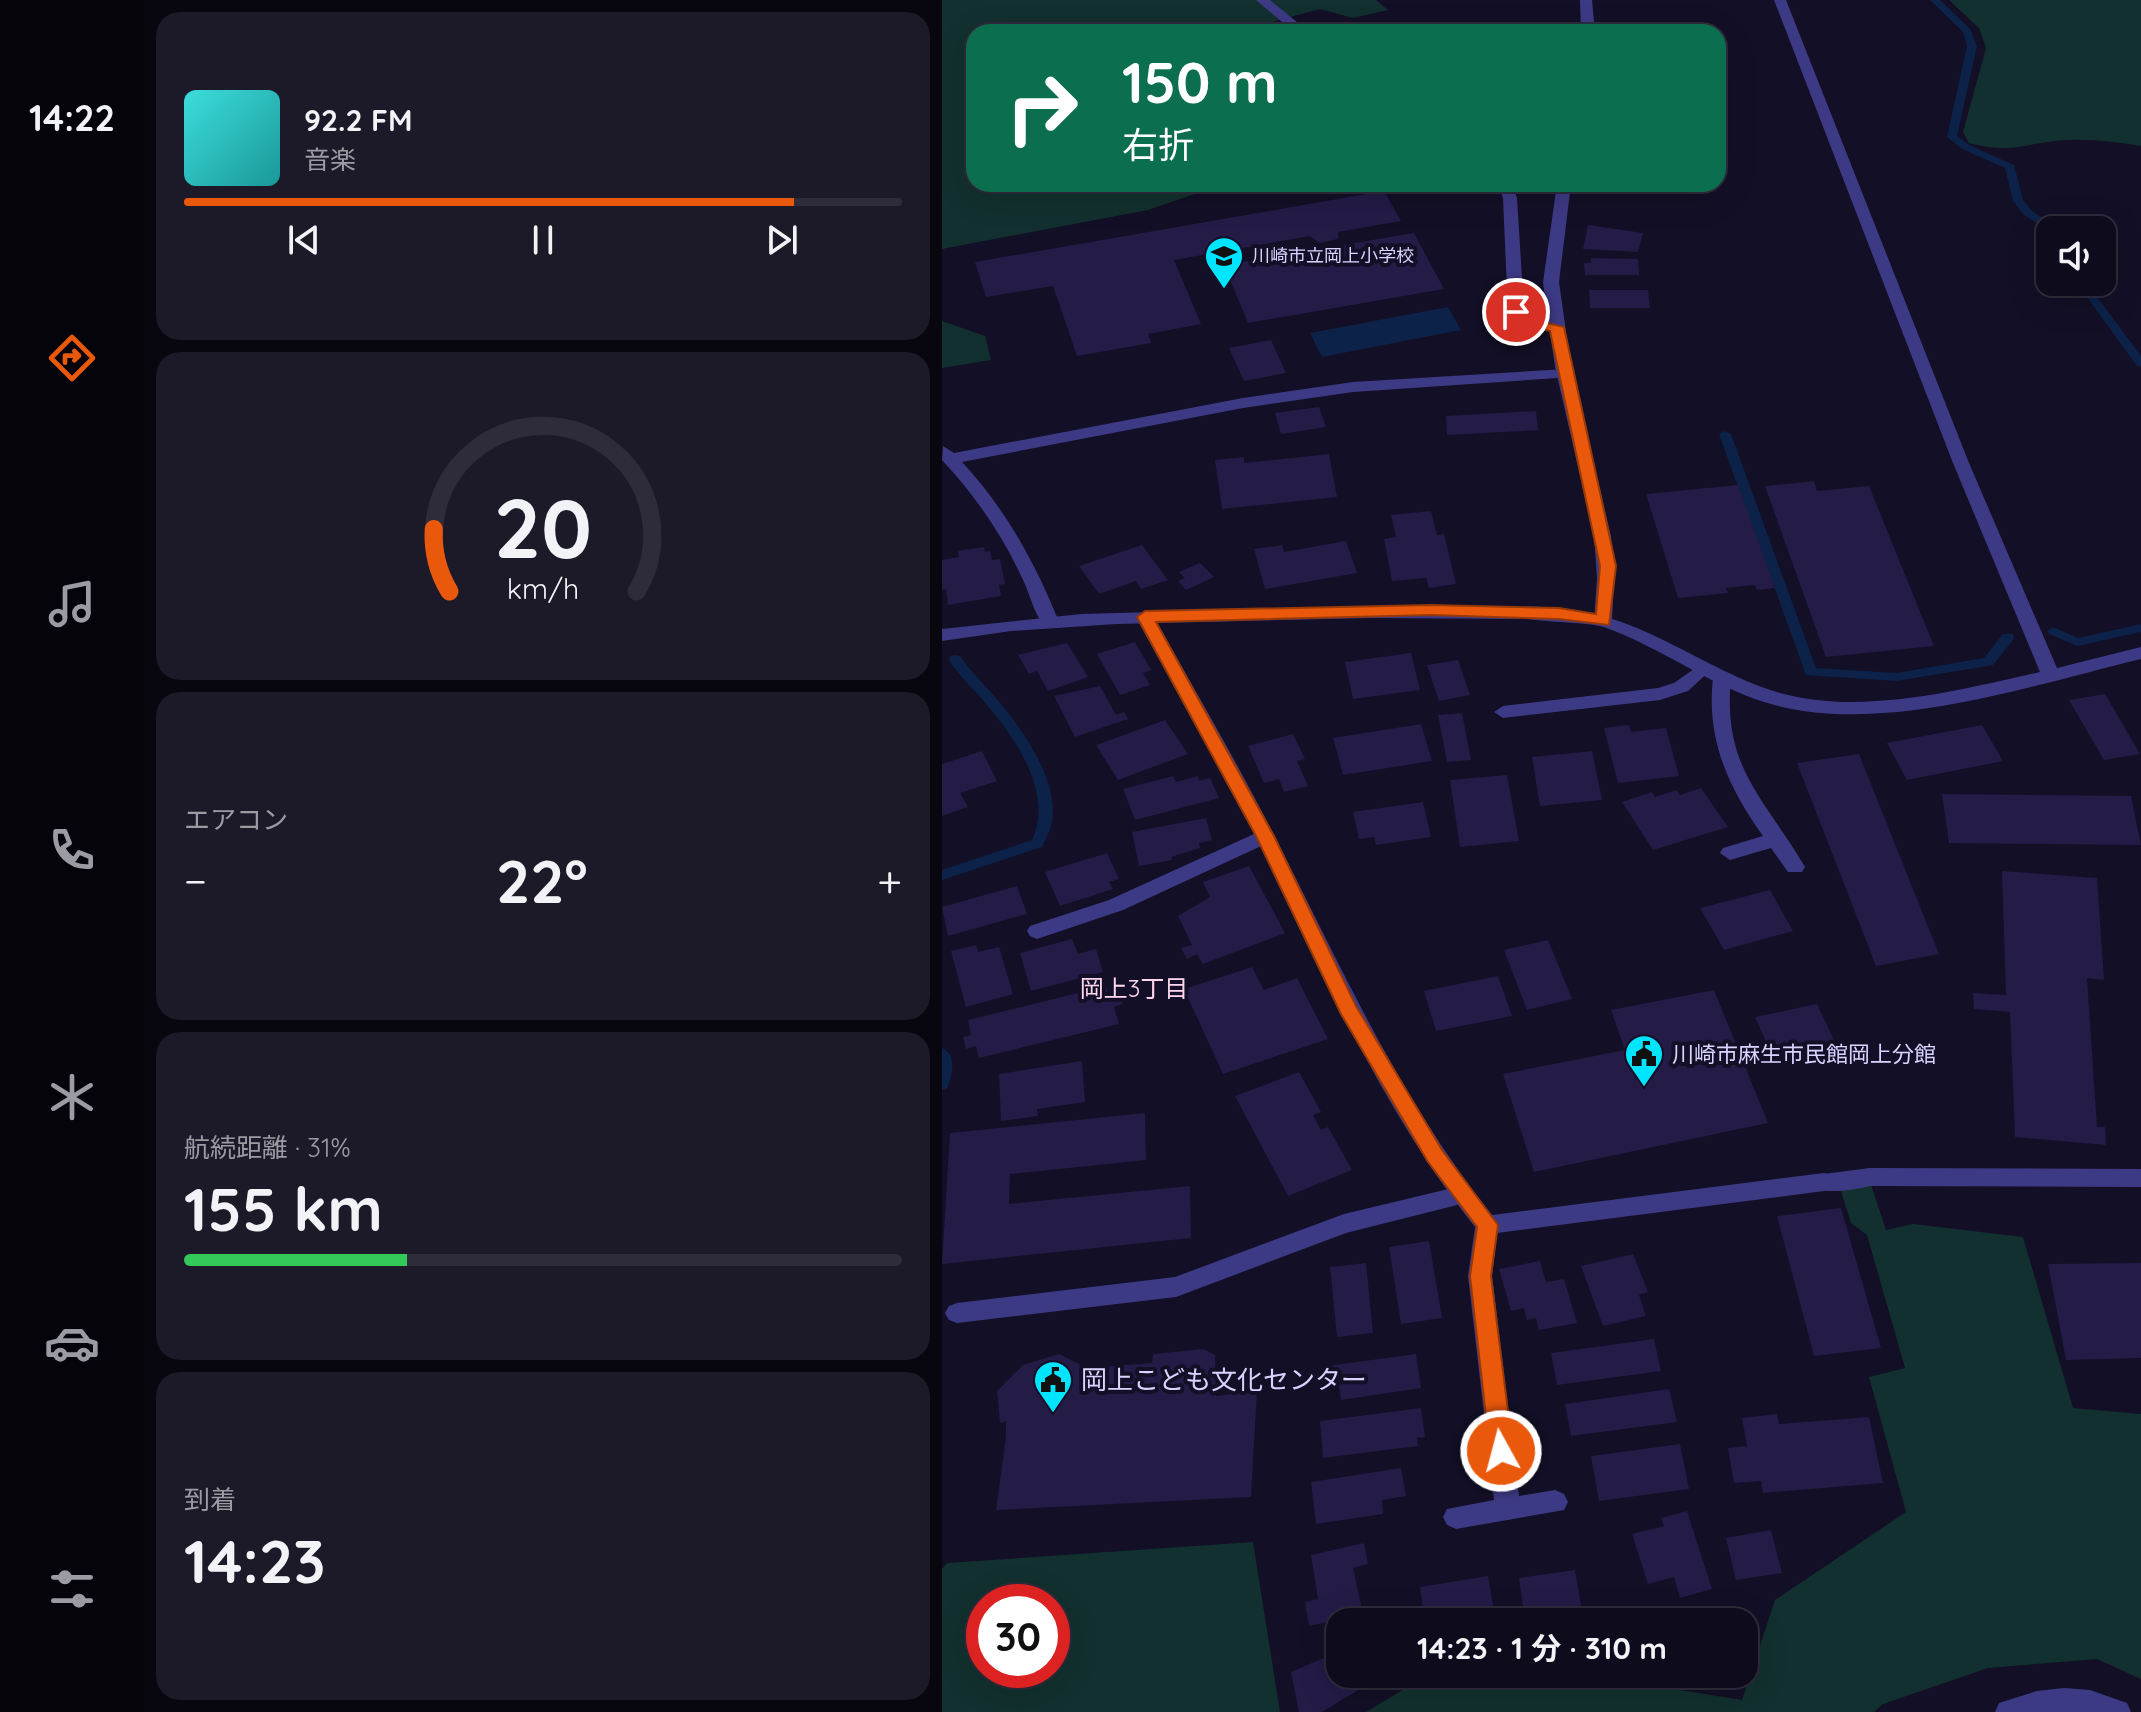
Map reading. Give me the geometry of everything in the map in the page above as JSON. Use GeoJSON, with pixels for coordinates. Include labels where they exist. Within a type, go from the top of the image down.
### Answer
{"type":"FeatureCollection","features":[{"type":"Feature","properties":{"kind":"street"},"geometry":{"type":"LineString","coordinates":[[1262,0],[1292,24]]}},
{"type":"Feature","properties":{"kind":"street"},"geometry":{"type":"LineString","coordinates":[[1586,0],[1588,24]]}},
{"type":"Feature","properties":{"kind":"street"},"geometry":{"type":"LineString","coordinates":[[1780,0],[1961,463],[2050,674]]}},
{"type":"Feature","properties":{"kind":"street"},"geometry":{"type":"LineString","coordinates":[[1508,192],[1516,312],[1522,321],[1536,326],[1556,327]]}},
{"type":"Feature","properties":{"kind":"street"},"geometry":{"type":"LineString","coordinates":[[1563,192],[1551,281],[1556,327],[1608,566],[1603,621]]}},
{"type":"Feature","properties":{"kind":"street"},"geometry":{"type":"LineString","coordinates":[[1050,622],[1036,583],[1010,540],[946,454],[1353,387],[1566,374]]}},
{"type":"Feature","properties":{"kind":"street"},"geometry":{"type":"LineString","coordinates":[[942,635],[1050,622],[1145,617],[1431,610],[1559,614],[1603,621],[1772,697],[1826,706],[1885,704],[1951,696],[2141,653]]}},
{"type":"Feature","properties":{"kind":"street"},"geometry":{"type":"LineString","coordinates":[[1145,617],[1265,836],[1348,1009],[1399,1100],[1461,1195],[1487,1225],[1480,1276],[1508,1509]]}},
{"type":"Feature","properties":{"kind":"street"},"geometry":{"type":"LineString","coordinates":[[1503,712],[1660,694],[1713,673]]}},
{"type":"Feature","properties":{"kind":"street"},"geometry":{"type":"LineString","coordinates":[[1713,673],[1721,740],[1745,795],[1795,867]]}},
{"type":"Feature","properties":{"kind":"street"},"geometry":{"type":"LineString","coordinates":[[1037,931],[1116,905],[1265,836]]}},
{"type":"Feature","properties":{"kind":"street"},"geometry":{"type":"LineString","coordinates":[[1730,853],[1775,840]]}},
{"type":"Feature","properties":{"kind":"street"},"geometry":{"type":"LineString","coordinates":[[1487,1225],[1870,1177],[2141,1178]]}},
{"type":"Feature","properties":{"kind":"street"},"geometry":{"type":"LineString","coordinates":[[957,1313],[1176,1287],[1344,1224],[1461,1195]]}},
{"type":"Feature","properties":{"kind":"street"},"geometry":{"type":"LineString","coordinates":[[1456,1517],[1555,1502]]}},
{"type":"Feature","properties":{"kind":"street"},"geometry":{"type":"LineString","coordinates":[[2009,1712],[2044,1702],[2093,1701],[2117,1712]]}},
{"type":"Feature","properties":{"kind":"green space"},"geometry":{"type":"Polygon","coordinates":[[[942,0],[1376,0],[1388,10],[1353,18],[1320,9],[1272,24],[966,24],[966,192],[1201,192],[1148,210],[942,249],[942,0]]]}},
{"type":"Feature","properties":{"kind":"green space"},"geometry":{"type":"Polygon","coordinates":[[[1949,0],[2141,0],[2141,146],[2087,140],[2004,148],[1969,143],[1963,132],[1986,48],[1979,28],[1949,0]]]}},
{"type":"Feature","properties":{"kind":"green space"},"geometry":{"type":"Polygon","coordinates":[[[942,321],[985,336],[991,360],[942,368],[942,321]]]}},
{"type":"Feature","properties":{"kind":"green space"},"geometry":{"type":"Polygon","coordinates":[[[1871,1185],[1886,1230],[1913,1224],[2023,1237],[2073,1408],[2141,1414],[2141,1679],[2097,1659],[1988,1668],[1883,1704],[1874,1712],[1366,1712],[1406,1688],[1668,1688],[1742,1700],[1746,1688],[1758,1688],[1758,1652],[1775,1600],[1906,1512],[1869,1377],[1905,1368],[1867,1235],[1851,1223],[1840,1188],[1871,1185]]]}},
{"type":"Feature","properties":{"kind":"green space"},"geometry":{"type":"Polygon","coordinates":[[[1253,1542],[1280,1712],[942,1712],[942,1569],[947,1563],[1253,1542]]]}},
{"type":"Feature","properties":{"kind":"water"},"geometry":{"type":"Polygon","coordinates":[[[1448,307],[1461,330],[1322,357],[1310,333],[1448,307]]]}},
{"type":"Feature","properties":{"kind":"building"},"geometry":{"type":"Polygon","coordinates":[[[1378,192],[1385,192],[1401,221],[1338,232],[1338,239],[1319,243],[1310,236],[1174,260],[1201,324],[1148,334],[1151,343],[1077,356],[1053,286],[986,297],[975,262],[1378,192]]]}},
{"type":"Feature","properties":{"kind":"building"},"geometry":{"type":"Polygon","coordinates":[[[1588,225],[1643,233],[1638,252],[1583,249],[1588,225]]]}},
{"type":"Feature","properties":{"kind":"building"},"geometry":{"type":"Polygon","coordinates":[[[1414,233],[1444,289],[1248,323],[1224,265],[1414,233]]]}},
{"type":"Feature","properties":{"kind":"building"},"geometry":{"type":"Polygon","coordinates":[[[1591,258],[1638,259],[1639,275],[1585,275],[1584,263],[1591,263],[1591,258]]]}},
{"type":"Feature","properties":{"kind":"building"},"geometry":{"type":"Polygon","coordinates":[[[1589,290],[1648,290],[1650,308],[1590,308],[1589,290]]]}},
{"type":"Feature","properties":{"kind":"building"},"geometry":{"type":"Polygon","coordinates":[[[1271,340],[1286,373],[1244,381],[1229,348],[1271,340]]]}},
{"type":"Feature","properties":{"kind":"building"},"geometry":{"type":"Polygon","coordinates":[[[1319,407],[1326,427],[1281,434],[1275,413],[1319,407]]]}},
{"type":"Feature","properties":{"kind":"building"},"geometry":{"type":"Polygon","coordinates":[[[1536,411],[1538,430],[1447,435],[1446,416],[1536,411]]]}},
{"type":"Feature","properties":{"kind":"building"},"geometry":{"type":"Polygon","coordinates":[[[1329,454],[1337,497],[1222,509],[1215,460],[1244,457],[1244,463],[1329,454]]]}},
{"type":"Feature","properties":{"kind":"building"},"geometry":{"type":"Polygon","coordinates":[[[1814,481],[1817,491],[1869,486],[1934,646],[1826,657],[1765,486],[1814,481]]]}},
{"type":"Feature","properties":{"kind":"building"},"geometry":{"type":"Polygon","coordinates":[[[1738,485],[1775,588],[1757,590],[1755,585],[1726,588],[1728,593],[1678,598],[1646,494],[1738,485]]]}},
{"type":"Feature","properties":{"kind":"building"},"geometry":{"type":"Polygon","coordinates":[[[1431,511],[1437,535],[1444,534],[1456,584],[1429,588],[1426,578],[1392,581],[1384,539],[1396,537],[1391,515],[1431,511]]]}},
{"type":"Feature","properties":{"kind":"building"},"geometry":{"type":"Polygon","coordinates":[[[1346,541],[1357,573],[1265,589],[1254,549],[1282,545],[1284,552],[1346,541]]]}},
{"type":"Feature","properties":{"kind":"building"},"geometry":{"type":"Polygon","coordinates":[[[1142,545],[1168,580],[1141,589],[1136,581],[1099,594],[1079,566],[1142,545]]]}},
{"type":"Feature","properties":{"kind":"building"},"geometry":{"type":"Polygon","coordinates":[[[984,547],[985,552],[990,551],[992,560],[1000,559],[1005,584],[999,585],[1001,596],[948,605],[946,589],[942,590],[942,560],[959,557],[958,551],[984,547]]]}},
{"type":"Feature","properties":{"kind":"building"},"geometry":{"type":"Polygon","coordinates":[[[1200,563],[1214,577],[1186,590],[1178,581],[1185,578],[1179,572],[1200,563]]]}},
{"type":"Feature","properties":{"kind":"building"},"geometry":{"type":"Polygon","coordinates":[[[1135,642],[1151,670],[1143,673],[1150,685],[1120,695],[1097,654],[1135,642]]]}},
{"type":"Feature","properties":{"kind":"building"},"geometry":{"type":"Polygon","coordinates":[[[1067,643],[1088,677],[1048,691],[1037,671],[1029,674],[1018,655],[1067,643]]]}},
{"type":"Feature","properties":{"kind":"building"},"geometry":{"type":"Polygon","coordinates":[[[1411,653],[1420,690],[1353,699],[1345,662],[1411,653]]]}},
{"type":"Feature","properties":{"kind":"building"},"geometry":{"type":"Polygon","coordinates":[[[1458,660],[1470,695],[1439,701],[1427,665],[1458,660]]]}},
{"type":"Feature","properties":{"kind":"building"},"geometry":{"type":"Polygon","coordinates":[[[1100,686],[1116,715],[1124,712],[1128,719],[1075,737],[1054,696],[1100,686]]]}},
{"type":"Feature","properties":{"kind":"building"},"geometry":{"type":"Polygon","coordinates":[[[2105,694],[2140,754],[2104,760],[2069,700],[2105,694]]]}},
{"type":"Feature","properties":{"kind":"building"},"geometry":{"type":"Polygon","coordinates":[[[1462,713],[1471,760],[1447,762],[1438,715],[1462,713]]]}},
{"type":"Feature","properties":{"kind":"building"},"geometry":{"type":"Polygon","coordinates":[[[1165,720],[1188,754],[1118,780],[1096,745],[1165,720]]]}},
{"type":"Feature","properties":{"kind":"building"},"geometry":{"type":"Polygon","coordinates":[[[1421,724],[1432,761],[1343,775],[1333,738],[1421,724]]]}},
{"type":"Feature","properties":{"kind":"building"},"geometry":{"type":"Polygon","coordinates":[[[1629,725],[1631,732],[1666,728],[1679,776],[1618,783],[1604,728],[1629,725]]]}},
{"type":"Feature","properties":{"kind":"building"},"geometry":{"type":"Polygon","coordinates":[[[1982,725],[2003,761],[1907,780],[1887,743],[1982,725]]]}},
{"type":"Feature","properties":{"kind":"building"},"geometry":{"type":"Polygon","coordinates":[[[1293,734],[1305,759],[1297,761],[1308,786],[1284,792],[1279,779],[1264,783],[1248,746],[1293,734]]]}},
{"type":"Feature","properties":{"kind":"building"},"geometry":{"type":"Polygon","coordinates":[[[982,751],[997,781],[960,793],[968,807],[942,816],[942,764],[982,751]]]}},
{"type":"Feature","properties":{"kind":"building"},"geometry":{"type":"Polygon","coordinates":[[[1592,751],[1602,800],[1540,806],[1532,757],[1592,751]]]}},
{"type":"Feature","properties":{"kind":"building"},"geometry":{"type":"Polygon","coordinates":[[[1859,754],[1939,954],[1876,966],[1797,763],[1859,754]]]}},
{"type":"Feature","properties":{"kind":"building"},"geometry":{"type":"Polygon","coordinates":[[[1507,775],[1519,841],[1460,847],[1450,780],[1507,775]]]}},
{"type":"Feature","properties":{"kind":"building"},"geometry":{"type":"Polygon","coordinates":[[[1173,776],[1176,782],[1198,776],[1199,781],[1210,778],[1219,798],[1135,820],[1123,789],[1173,776]]]}},
{"type":"Feature","properties":{"kind":"building"},"geometry":{"type":"Polygon","coordinates":[[[1701,788],[1728,827],[1653,850],[1622,802],[1652,792],[1655,797],[1677,790],[1680,795],[1701,788]]]}},
{"type":"Feature","properties":{"kind":"building"},"geometry":{"type":"Polygon","coordinates":[[[1942,794],[2131,796],[2141,845],[1949,843],[1942,794]]]}},
{"type":"Feature","properties":{"kind":"building"},"geometry":{"type":"Polygon","coordinates":[[[1423,802],[1431,837],[1376,845],[1374,837],[1359,839],[1353,812],[1423,802]]]}},
{"type":"Feature","properties":{"kind":"building"},"geometry":{"type":"Polygon","coordinates":[[[1206,818],[1212,840],[1199,843],[1200,848],[1171,857],[1172,860],[1139,866],[1132,832],[1206,818]]]}},
{"type":"Feature","properties":{"kind":"building"},"geometry":{"type":"Polygon","coordinates":[[[1107,853],[1119,879],[1109,882],[1113,889],[1060,906],[1045,872],[1107,853]]]}},
{"type":"Feature","properties":{"kind":"building"},"geometry":{"type":"Polygon","coordinates":[[[1249,866],[1285,933],[1203,964],[1197,954],[1187,959],[1181,948],[1192,945],[1178,916],[1210,897],[1203,882],[1249,866]]]}},
{"type":"Feature","properties":{"kind":"building"},"geometry":{"type":"Polygon","coordinates":[[[2002,871],[2097,878],[2104,980],[2087,978],[2097,1127],[2105,1127],[2106,1145],[2015,1137],[2010,1012],[1974,1009],[1973,993],[2006,995],[2002,871]]]}},
{"type":"Feature","properties":{"kind":"building"},"geometry":{"type":"Polygon","coordinates":[[[1017,886],[1027,914],[948,936],[942,907],[1017,886]]]}},
{"type":"Feature","properties":{"kind":"building"},"geometry":{"type":"Polygon","coordinates":[[[1770,890],[1793,931],[1724,950],[1700,908],[1770,890]]]}},
{"type":"Feature","properties":{"kind":"building"},"geometry":{"type":"Polygon","coordinates":[[[1072,939],[1078,954],[1096,949],[1103,972],[1031,991],[1020,953],[1072,939]]]}},
{"type":"Feature","properties":{"kind":"building"},"geometry":{"type":"Polygon","coordinates":[[[1548,940],[1572,999],[1527,1010],[1504,950],[1548,940]]]}},
{"type":"Feature","properties":{"kind":"building"},"geometry":{"type":"Polygon","coordinates":[[[976,945],[978,952],[999,947],[1013,994],[966,1007],[951,951],[976,945]]]}},
{"type":"Feature","properties":{"kind":"building"},"geometry":{"type":"Polygon","coordinates":[[[1252,967],[1264,990],[1297,978],[1328,1039],[1223,1074],[1184,989],[1252,967]]]}},
{"type":"Feature","properties":{"kind":"building"},"geometry":{"type":"Polygon","coordinates":[[[1498,976],[1512,1016],[1436,1031],[1424,991],[1498,976]]]}},
{"type":"Feature","properties":{"kind":"building"},"geometry":{"type":"Polygon","coordinates":[[[1106,986],[1109,997],[1121,995],[1123,1004],[1114,1007],[1119,1024],[979,1058],[976,1046],[966,1049],[963,1037],[971,1035],[968,1020],[1106,986]]]}},
{"type":"Feature","properties":{"kind":"building"},"geometry":{"type":"Polygon","coordinates":[[[1714,990],[1768,1123],[1534,1172],[1503,1074],[1625,1050],[1611,1010],[1714,990]]]}},
{"type":"Feature","properties":{"kind":"building"},"geometry":{"type":"Polygon","coordinates":[[[1817,1004],[1838,1048],[1775,1062],[1755,1017],[1817,1004]]]}},
{"type":"Feature","properties":{"kind":"building"},"geometry":{"type":"Polygon","coordinates":[[[1082,1061],[1085,1102],[1037,1109],[1038,1116],[1001,1121],[999,1074],[1082,1061]]]}},
{"type":"Feature","properties":{"kind":"building"},"geometry":{"type":"Polygon","coordinates":[[[1299,1072],[1321,1112],[1313,1115],[1321,1130],[1328,1127],[1352,1170],[1288,1196],[1235,1096],[1299,1072]]]}},
{"type":"Feature","properties":{"kind":"building"},"geometry":{"type":"Polygon","coordinates":[[[1145,1113],[1146,1160],[1010,1174],[1009,1204],[1190,1186],[1191,1238],[942,1264],[950,1133],[1145,1113]]]}},
{"type":"Feature","properties":{"kind":"building"},"geometry":{"type":"Polygon","coordinates":[[[1841,1208],[1881,1348],[1814,1356],[1777,1216],[1841,1208]]]}},
{"type":"Feature","properties":{"kind":"building"},"geometry":{"type":"Polygon","coordinates":[[[1429,1241],[1442,1318],[1401,1324],[1389,1247],[1429,1241]]]}},
{"type":"Feature","properties":{"kind":"building"},"geometry":{"type":"Polygon","coordinates":[[[1633,1254],[1648,1292],[1639,1295],[1646,1316],[1603,1326],[1581,1266],[1633,1254]]]}},
{"type":"Feature","properties":{"kind":"building"},"geometry":{"type":"Polygon","coordinates":[[[1540,1261],[1546,1282],[1564,1279],[1577,1323],[1539,1330],[1536,1318],[1527,1320],[1524,1308],[1511,1311],[1499,1269],[1540,1261]]]}},
{"type":"Feature","properties":{"kind":"building"},"geometry":{"type":"Polygon","coordinates":[[[1366,1263],[1373,1333],[1337,1337],[1330,1267],[1366,1263]]]}},
{"type":"Feature","properties":{"kind":"building"},"geometry":{"type":"Polygon","coordinates":[[[2141,1263],[2141,1358],[2066,1360],[2048,1264],[2141,1263]]]}},
{"type":"Feature","properties":{"kind":"building"},"geometry":{"type":"Polygon","coordinates":[[[1654,1339],[1661,1371],[1557,1385],[1551,1353],[1654,1339]]]}},
{"type":"Feature","properties":{"kind":"building"},"geometry":{"type":"Polygon","coordinates":[[[1203,1349],[1215,1355],[1216,1396],[1257,1391],[1251,1497],[996,1510],[1006,1436],[1006,1421],[1000,1423],[997,1391],[1023,1365],[1059,1354],[1087,1368],[1152,1363],[1153,1354],[1203,1349]]]}},
{"type":"Feature","properties":{"kind":"building"},"geometry":{"type":"Polygon","coordinates":[[[1416,1354],[1421,1388],[1341,1400],[1338,1379],[1329,1381],[1327,1366],[1416,1354]]]}},
{"type":"Feature","properties":{"kind":"building"},"geometry":{"type":"Polygon","coordinates":[[[1669,1389],[1677,1422],[1571,1436],[1565,1404],[1669,1389]]]}},
{"type":"Feature","properties":{"kind":"building"},"geometry":{"type":"Polygon","coordinates":[[[1421,1408],[1425,1437],[1417,1438],[1418,1446],[1323,1458],[1320,1421],[1421,1408]]]}},
{"type":"Feature","properties":{"kind":"building"},"geometry":{"type":"Polygon","coordinates":[[[1777,1414],[1779,1424],[1869,1417],[1883,1483],[1763,1493],[1761,1481],[1734,1483],[1728,1448],[1747,1446],[1742,1418],[1777,1414]]]}},
{"type":"Feature","properties":{"kind":"building"},"geometry":{"type":"Polygon","coordinates":[[[1680,1444],[1689,1489],[1599,1501],[1591,1456],[1680,1444]]]}},
{"type":"Feature","properties":{"kind":"building"},"geometry":{"type":"Polygon","coordinates":[[[1401,1468],[1406,1496],[1382,1500],[1383,1514],[1316,1524],[1311,1482],[1401,1468]]]}},
{"type":"Feature","properties":{"kind":"building"},"geometry":{"type":"Polygon","coordinates":[[[1687,1511],[1712,1589],[1680,1598],[1674,1577],[1648,1584],[1632,1534],[1664,1526],[1661,1518],[1687,1511]]]}},
{"type":"Feature","properties":{"kind":"building"},"geometry":{"type":"Polygon","coordinates":[[[1771,1530],[1782,1573],[1736,1580],[1726,1538],[1771,1530]]]}},
{"type":"Feature","properties":{"kind":"building"},"geometry":{"type":"Polygon","coordinates":[[[1364,1543],[1368,1564],[1353,1568],[1362,1608],[1326,1608],[1326,1622],[1309,1626],[1305,1602],[1318,1599],[1311,1555],[1364,1543]]]}},
{"type":"Feature","properties":{"kind":"building"},"geometry":{"type":"Polygon","coordinates":[[[1575,1570],[1582,1608],[1523,1608],[1519,1578],[1575,1570]]]}},
{"type":"Feature","properties":{"kind":"building"},"geometry":{"type":"Polygon","coordinates":[[[1488,1576],[1494,1608],[1423,1608],[1420,1587],[1488,1576]]]}},
{"type":"Feature","properties":{"kind":"building"},"geometry":{"type":"Polygon","coordinates":[[[1326,1657],[1326,1688],[1362,1688],[1322,1712],[1299,1712],[1291,1672],[1326,1657]]]}},
{"type":"Feature","properties":{"kind":"waterway"},"geometry":{"type":"LineString","coordinates":[[1935,0],[1967,31],[1972,46],[1952,137],[1965,147],[2010,167],[2018,201],[2036,218]]}},
{"type":"Feature","properties":{"kind":"waterway"},"geometry":{"type":"LineString","coordinates":[[2091,296],[2141,364]]}},
{"type":"Feature","properties":{"kind":"waterway"},"geometry":{"type":"LineString","coordinates":[[1725,434],[1811,672],[1896,677],[1988,662],[2008,637]]}},
{"type":"Feature","properties":{"kind":"waterway"},"geometry":{"type":"LineString","coordinates":[[2053,631],[2077,642],[2141,628]]}},
{"type":"Feature","properties":{"kind":"waterway"},"geometry":{"type":"LineString","coordinates":[[942,875],[1037,843],[1045,827],[1043,792],[1028,754],[996,707],[955,659]]}},
{"type":"Feature","properties":{"kind":"waterway"},"geometry":{"type":"LineString","coordinates":[[942,1054],[945,1058],[942,1084]]}},
{"type":"Feature","properties":{"kind":"place","name":"川崎市立岡上小学校"},"geometry":{"type":"Point","coordinates":[1224,290]}},
{"type":"Feature","properties":{"kind":"place","name":"川崎市麻生市民館岡上分館"},"geometry":{"type":"Point","coordinates":[1644,1088]}},
{"type":"Feature","properties":{"kind":"place","name":"岡上こども文化センター"},"geometry":{"type":"Point","coordinates":[1053,1414]}},
{"type":"Feature","properties":{"kind":"district","name":"岡上3丁目"},"geometry":{"type":"Point","coordinates":[1134,989]}},
{"type":"Feature","properties":{"kind":"route"},"geometry":{"type":"LineString","coordinates":[[1501,1451],[1480,1276],[1487,1225],[1461,1195],[1399,1100],[1348,1009],[1265,836],[1145,617],[1431,610],[1559,614],[1603,621],[1608,566],[1556,327],[1536,326],[1522,321],[1516,312]]}}]}
